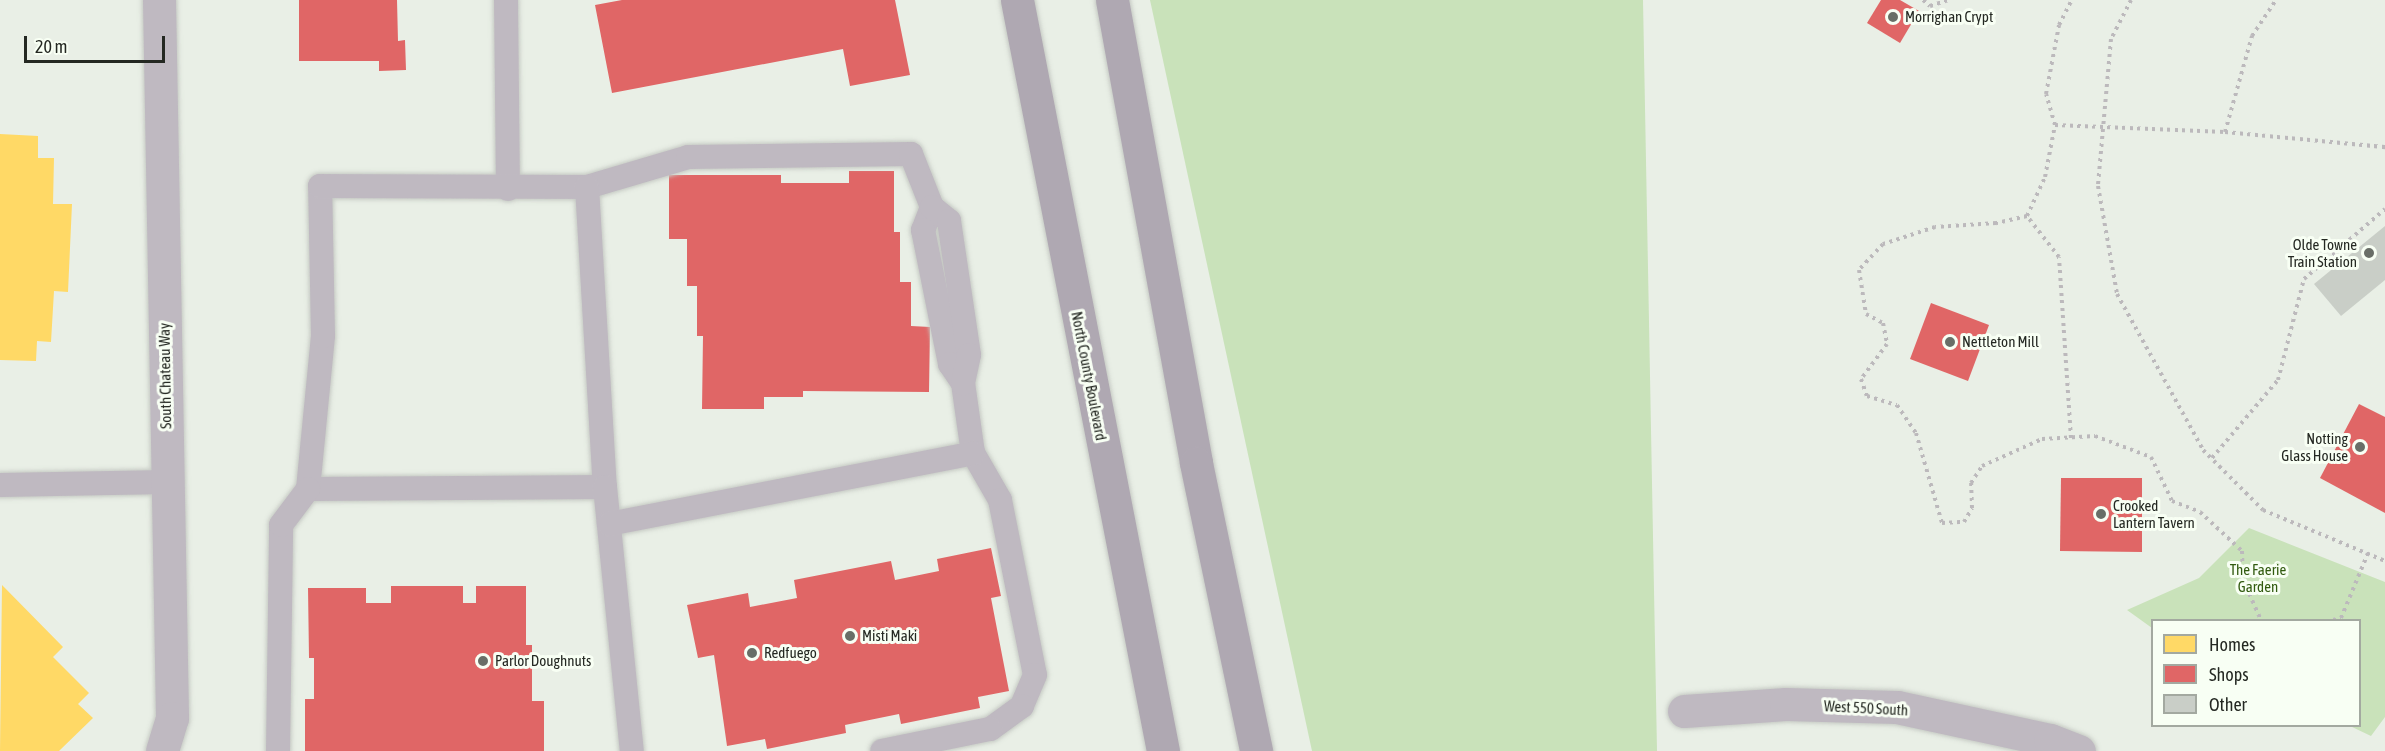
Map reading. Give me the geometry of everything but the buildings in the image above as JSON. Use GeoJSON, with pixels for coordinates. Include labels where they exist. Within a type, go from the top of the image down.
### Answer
{"type":"FeatureCollection","features":[{"type":"Feature","properties":{"kind":"main road","name":"North County Boulevard"},"geometry":{"type":"LineString","coordinates":[[1017,0],[1163,751]]}},
{"type":"Feature","properties":{"kind":"main road"},"geometry":{"type":"LineString","coordinates":[[1112,0],[1196,463],[1256,751]]}},
{"type":"Feature","properties":{"kind":"street","name":"South Chateau Way"},"geometry":{"type":"LineString","coordinates":[[159,0],[172,718],[162,751]]}},
{"type":"Feature","properties":{"kind":"street","name":"West 550 South"},"geometry":{"type":"LineString","coordinates":[[1684,711],[1786,704],[1897,707],[2050,740],[2079,751]]}},
{"type":"Feature","properties":{"kind":"lane"},"geometry":{"type":"LineString","coordinates":[[506,0],[508,189]]}},
{"type":"Feature","properties":{"kind":"lane"},"geometry":{"type":"LineString","coordinates":[[278,751],[281,525],[308,489],[323,336],[320,186],[508,189],[587,187],[688,158],[911,153],[932,207],[923,230],[950,364],[963,383],[974,453],[1000,500],[1035,675],[1022,706],[990,729],[882,751]]}},
{"type":"Feature","properties":{"kind":"lane"},"geometry":{"type":"LineString","coordinates":[[587,187],[605,487],[632,751]]}},
{"type":"Feature","properties":{"kind":"lane"},"geometry":{"type":"LineString","coordinates":[[609,524],[974,453]]}},
{"type":"Feature","properties":{"kind":"lane"},"geometry":{"type":"LineString","coordinates":[[0,486],[167,482]]}},
{"type":"Feature","properties":{"kind":"lane"},"geometry":{"type":"LineString","coordinates":[[308,489],[605,487]]}},
{"type":"Feature","properties":{"kind":"path"},"geometry":{"type":"LineString","coordinates":[[1923,0],[1930,6],[1949,0]]}},
{"type":"Feature","properties":{"kind":"path"},"geometry":{"type":"LineString","coordinates":[[2027,216],[2045,177],[2055,125],[2046,94],[2059,25],[2072,0]]}},
{"type":"Feature","properties":{"kind":"path"},"geometry":{"type":"LineString","coordinates":[[2131,0],[2111,39],[2098,186],[2117,294],[2203,450],[2262,510],[2385,561]]}},
{"type":"Feature","properties":{"kind":"path"},"geometry":{"type":"LineString","coordinates":[[2225,132],[2252,36],[2276,0]]}},
{"type":"Feature","properties":{"kind":"path"},"geometry":{"type":"LineString","coordinates":[[2055,125],[2225,132],[2385,147]]}},
{"type":"Feature","properties":{"kind":"path"},"geometry":{"type":"LineString","coordinates":[[2212,458],[2278,380],[2304,279],[2385,209]]}},
{"type":"Feature","properties":{"kind":"path"},"geometry":{"type":"LineString","coordinates":[[2027,216],[1996,223],[1935,227],[1883,244],[1859,270],[1866,314],[1883,323],[1887,344],[1861,378],[1868,396],[1897,405],[1917,433],[1942,523],[1964,522],[1972,508],[1971,483],[1982,466],[2042,440],[2095,436],[2151,457],[2172,501],[2200,512],[2242,551],[2243,580],[2260,619]]}},
{"type":"Feature","properties":{"kind":"path"},"geometry":{"type":"LineString","coordinates":[[2027,216],[2059,257],[2071,438]]}},
{"type":"Feature","properties":{"kind":"path"},"geometry":{"type":"LineString","coordinates":[[2338,619],[2341,618],[2368,554]]}},
{"type":"Feature","properties":{"kind":"green space"},"geometry":{"type":"Polygon","coordinates":[[[1150,0],[1643,0],[1657,751],[1312,751],[1150,0]]]}},
{"type":"Feature","properties":{"kind":"green space","name":"The Faerie Garden"},"geometry":{"type":"Polygon","coordinates":[[[2249,528],[2385,582],[2385,717],[2371,736],[2352,727],[2361,727],[2361,619],[2151,619],[2151,627],[2127,610],[2199,578],[2249,528]]]}},
{"type":"Feature","properties":{"kind":"place","name":"Morrighan Crypt"},"geometry":{"type":"Point","coordinates":[1893,17]}},
{"type":"Feature","properties":{"kind":"place","name":"Olde Towne Train Station"},"geometry":{"type":"Point","coordinates":[2369,253]}},
{"type":"Feature","properties":{"kind":"place","name":"Nettleton Mill"},"geometry":{"type":"Point","coordinates":[1950,342]}},
{"type":"Feature","properties":{"kind":"place","name":"Notting Glass House"},"geometry":{"type":"Point","coordinates":[2360,447]}},
{"type":"Feature","properties":{"kind":"place","name":"Crooked Lantern Tavern"},"geometry":{"type":"Point","coordinates":[2101,514]}},
{"type":"Feature","properties":{"kind":"place","name":"Misti Maki"},"geometry":{"type":"Point","coordinates":[850,636]}},
{"type":"Feature","properties":{"kind":"place","name":"Redfuego"},"geometry":{"type":"Point","coordinates":[752,653]}},
{"type":"Feature","properties":{"kind":"place","name":"Parlor Doughnuts"},"geometry":{"type":"Point","coordinates":[483,661]}}]}
